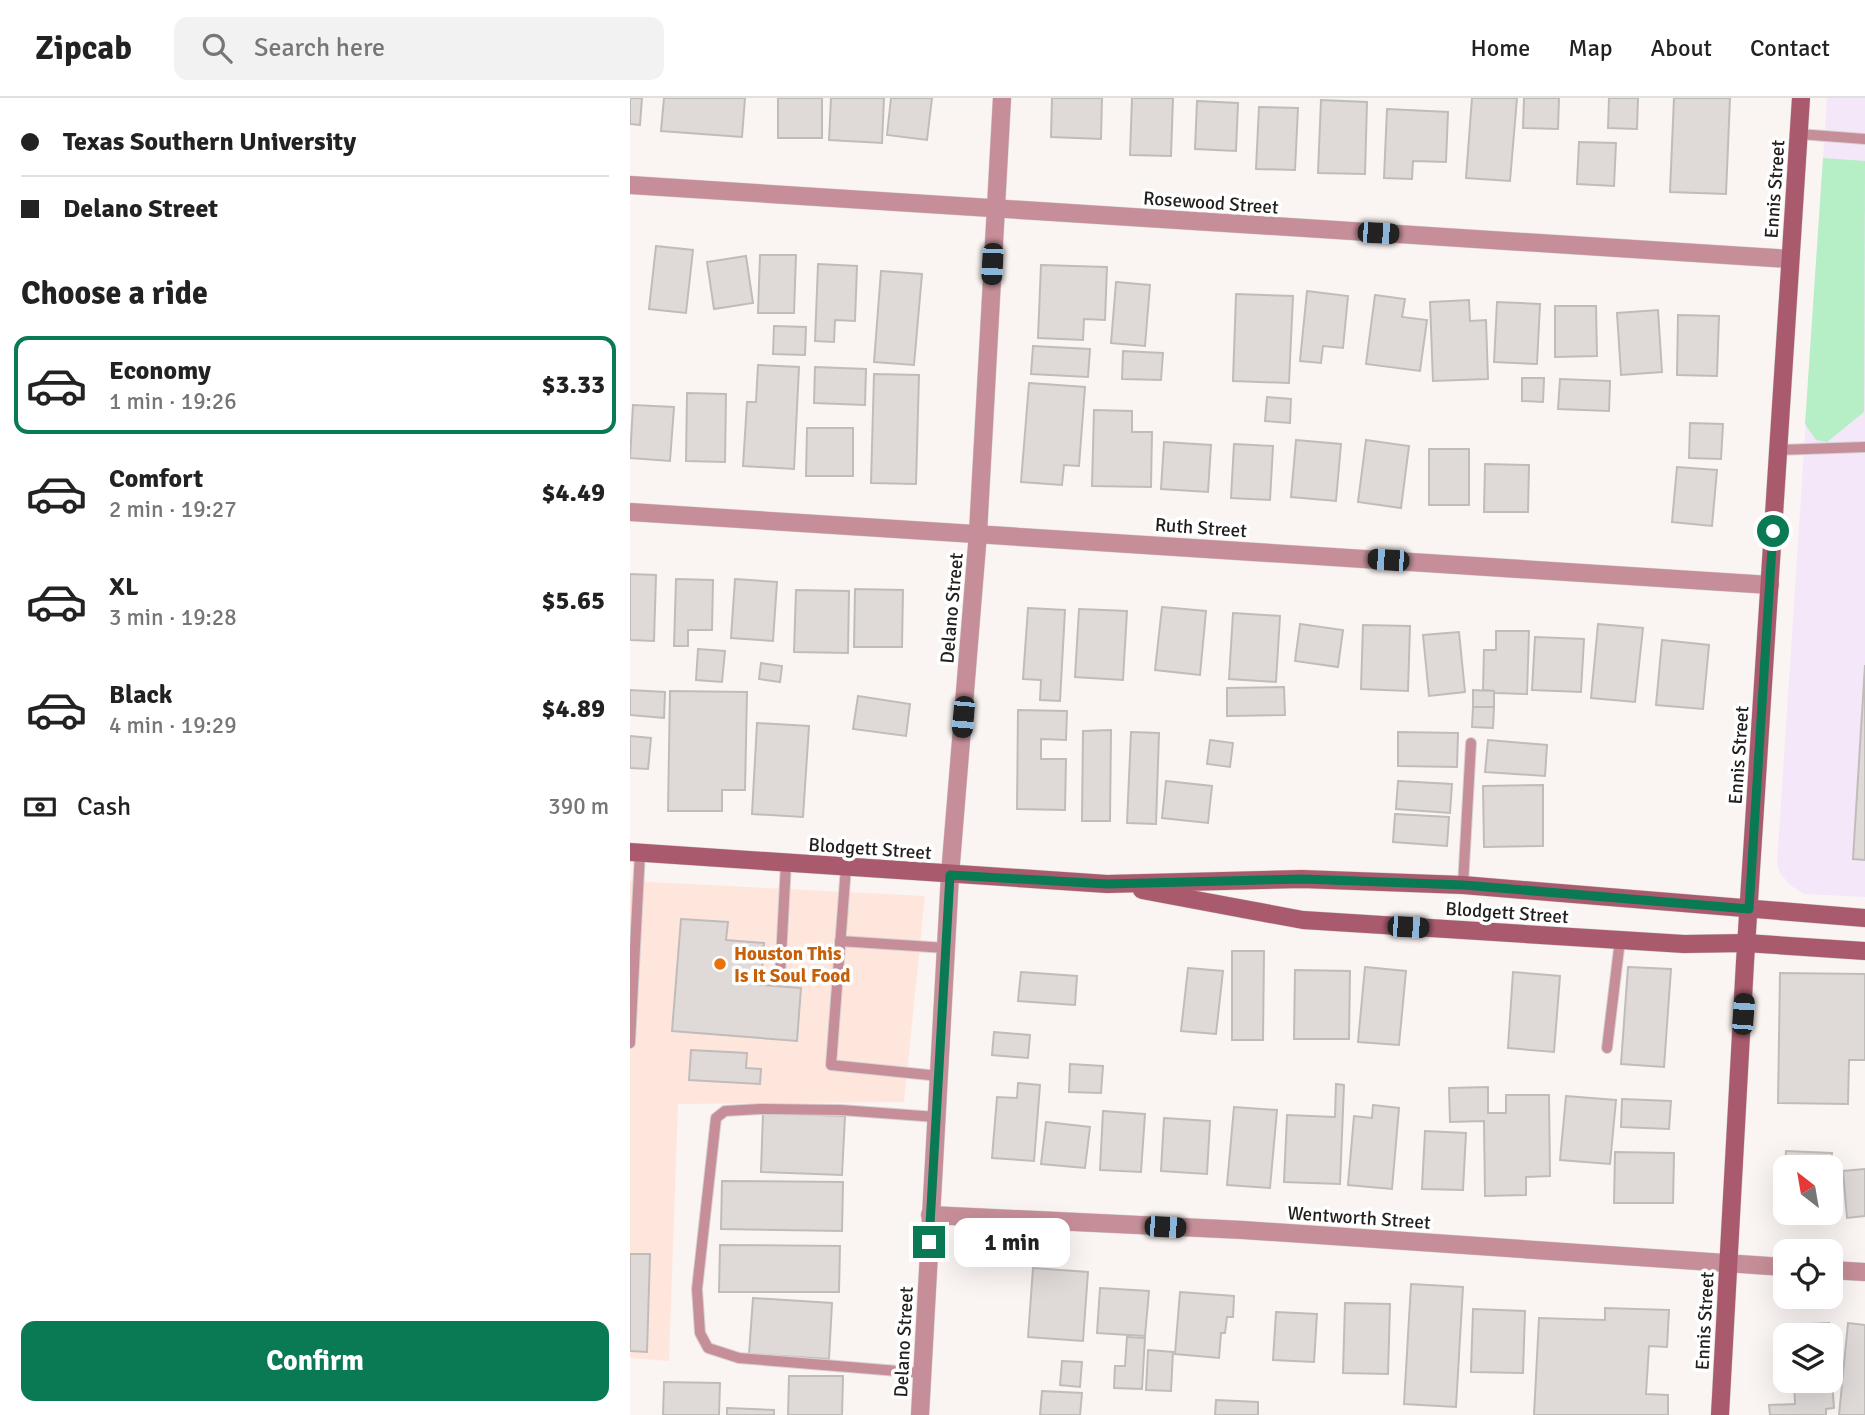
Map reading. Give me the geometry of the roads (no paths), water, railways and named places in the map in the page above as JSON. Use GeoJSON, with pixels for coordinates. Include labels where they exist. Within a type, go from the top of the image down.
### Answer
{"type":"FeatureCollection","features":[{"type":"Feature","properties":{"kind":"main road","name":"Ennis Street"},"geometry":{"type":"LineString","coordinates":[[1720,1415],[1746,943],[1801,98]]}},
{"type":"Feature","properties":{"kind":"main road","name":"Blodgett Street"},"geometry":{"type":"LineString","coordinates":[[635,853],[1107,884],[1302,879],[1463,885],[1865,918]]}},
{"type":"Feature","properties":{"kind":"main road","name":"Blodgett Street"},"geometry":{"type":"LineString","coordinates":[[1107,884],[1303,920],[1684,944],[1746,943],[1865,951]]}},
{"type":"Feature","properties":{"kind":"street","name":"Delano Street"},"geometry":{"type":"LineString","coordinates":[[920,1415],[950,875],[978,533],[1002,98]]}},
{"type":"Feature","properties":{"kind":"street","name":"Rosewood Street"},"geometry":{"type":"LineString","coordinates":[[630,185],[1790,259]]}},
{"type":"Feature","properties":{"kind":"street","name":"Ruth Street"},"geometry":{"type":"LineString","coordinates":[[630,512],[1770,585]]}},
{"type":"Feature","properties":{"kind":"street","name":"Wentworth Street"},"geometry":{"type":"LineString","coordinates":[[930,1215],[1243,1230],[1773,1266]]}},
{"type":"Feature","properties":{"kind":"street"},"geometry":{"type":"LineString","coordinates":[[1843,1271],[1865,1272]]}},
{"type":"Feature","properties":{"kind":"lane"},"geometry":{"type":"LineString","coordinates":[[1799,134],[1865,139]]}},
{"type":"Feature","properties":{"kind":"lane"},"geometry":{"type":"LineString","coordinates":[[1778,450],[1865,447]]}},
{"type":"Feature","properties":{"kind":"lane"},"geometry":{"type":"LineString","coordinates":[[1463,885],[1471,743]]}},
{"type":"Feature","properties":{"kind":"lane"},"geometry":{"type":"LineString","coordinates":[[630,1043],[635,853]]}},
{"type":"Feature","properties":{"kind":"lane"},"geometry":{"type":"LineString","coordinates":[[780,977],[786,863]]}},
{"type":"Feature","properties":{"kind":"lane"},"geometry":{"type":"LineString","coordinates":[[846,867],[831,1065],[939,1076]]}},
{"type":"Feature","properties":{"kind":"lane"},"geometry":{"type":"LineString","coordinates":[[1607,1048],[1620,940]]}},
{"type":"Feature","properties":{"kind":"lane"},"geometry":{"type":"LineString","coordinates":[[840,941],[946,948]]}},
{"type":"Feature","properties":{"kind":"lane"},"geometry":{"type":"LineString","coordinates":[[922,1373],[739,1358],[708,1348],[700,1334],[697,1289],[716,1118],[724,1111],[841,1110],[936,1117]]}},
{"type":"Feature","properties":{"kind":"place","name":"Houston This Is It Soul Food"},"geometry":{"type":"Point","coordinates":[720,964]}}]}
